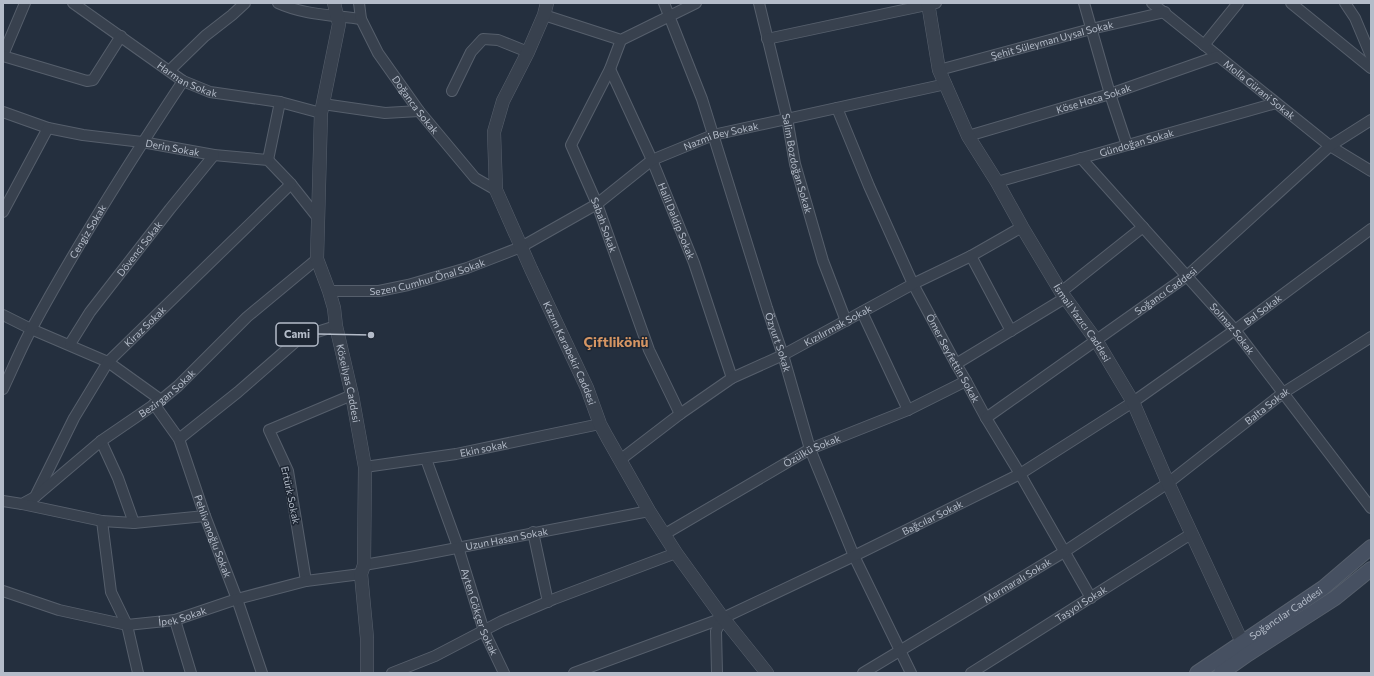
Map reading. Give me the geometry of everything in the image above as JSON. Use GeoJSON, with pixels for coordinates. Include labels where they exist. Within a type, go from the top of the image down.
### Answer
{"type":"FeatureCollection","features":[{"type":"Feature","properties":{"kind":"main road","name":"Soğancılar Caddesi"},"geometry":{"type":"LineString","coordinates":[[1197,673],[1323,588],[1371,547]]}},
{"type":"Feature","properties":{"kind":"main road","name":"Soğancılar Caddesi"},"geometry":{"type":"LineString","coordinates":[[1222,673],[1248,654],[1335,598],[1371,569]]}},
{"type":"Feature","properties":{"kind":"street"},"geometry":{"type":"LineString","coordinates":[[25,3],[3,56],[87,81],[93,80],[121,36]]}},
{"type":"Feature","properties":{"kind":"street","name":"Harman Sokak"},"geometry":{"type":"LineString","coordinates":[[73,3],[170,70],[183,81],[210,92],[322,108],[385,113],[419,111]]}},
{"type":"Feature","properties":{"kind":"street"},"geometry":{"type":"LineString","coordinates":[[170,70],[205,36],[245,3]]}},
{"type":"Feature","properties":{"kind":"street"},"geometry":{"type":"LineString","coordinates":[[278,3],[286,7],[313,14],[336,9],[361,19]]}},
{"type":"Feature","properties":{"kind":"street","name":"Doğanca Sokak"},"geometry":{"type":"LineString","coordinates":[[359,3],[361,19],[378,53],[419,111],[475,178],[496,190]]}},
{"type":"Feature","properties":{"kind":"street","name":"Özyurt Sokak"},"geometry":{"type":"LineString","coordinates":[[664,3],[702,99],[712,135],[783,355],[810,449],[854,556],[911,673]]}},
{"type":"Feature","properties":{"kind":"street"},"geometry":{"type":"LineString","coordinates":[[546,9],[621,40],[696,3]]}},
{"type":"Feature","properties":{"kind":"street","name":"Salim Bozdoğan Sokak"},"geometry":{"type":"LineString","coordinates":[[759,3],[787,118],[795,164],[801,186],[823,261],[846,321]]}},
{"type":"Feature","properties":{"kind":"street"},"geometry":{"type":"LineString","coordinates":[[1084,3],[1110,94],[1127,145]]}},
{"type":"Feature","properties":{"kind":"street","name":"Molla Gürani Sokak"},"geometry":{"type":"LineString","coordinates":[[1152,3],[1330,146],[1371,171]]}},
{"type":"Feature","properties":{"kind":"street"},"geometry":{"type":"LineString","coordinates":[[1204,45],[1238,3]]}},
{"type":"Feature","properties":{"kind":"street"},"geometry":{"type":"LineString","coordinates":[[1291,3],[1371,68]]}},
{"type":"Feature","properties":{"kind":"street"},"geometry":{"type":"LineString","coordinates":[[1345,3],[1355,18],[1371,56]]}},
{"type":"Feature","properties":{"kind":"street"},"geometry":{"type":"LineString","coordinates":[[767,39],[931,4]]}},
{"type":"Feature","properties":{"kind":"street","name":"İsmail Yazıcı Caddesi"},"geometry":{"type":"LineString","coordinates":[[931,4],[939,70],[968,136],[997,182],[1063,295],[1096,340],[1133,402],[1191,534],[1242,642]]}},
{"type":"Feature","properties":{"kind":"street","name":"Köseilyas Caddesi"},"geometry":{"type":"LineString","coordinates":[[336,9],[339,24],[322,108],[317,259],[334,308],[336,326],[352,395],[365,467],[363,569],[367,638],[367,673]]}},
{"type":"Feature","properties":{"kind":"street","name":"Kazım Karabekir Caddesi"},"geometry":{"type":"LineString","coordinates":[[546,9],[528,52],[504,101],[494,132],[496,190],[587,388],[600,424],[648,511],[723,618],[767,673]]}},
{"type":"Feature","properties":{"kind":"street","name":"Şehit Süleyman Uysal Sokak"},"geometry":{"type":"LineString","coordinates":[[939,70],[1091,29],[1165,12]]}},
{"type":"Feature","properties":{"kind":"street"},"geometry":{"type":"LineString","coordinates":[[452,91],[471,52],[483,39],[498,40],[528,52]]}},
{"type":"Feature","properties":{"kind":"street","name":"Sabah Sokak"},"geometry":{"type":"LineString","coordinates":[[621,40],[610,69],[570,145],[597,204],[649,350],[680,414]]}},
{"type":"Feature","properties":{"kind":"street","name":"Köse Hoca Sokak"},"geometry":{"type":"LineString","coordinates":[[968,136],[1110,94],[1218,56]]}},
{"type":"Feature","properties":{"kind":"street","name":"Halil Daldip Sokak"},"geometry":{"type":"LineString","coordinates":[[610,69],[652,160],[694,263],[732,378]]}},
{"type":"Feature","properties":{"kind":"street","name":"Cengiz Sokak"},"geometry":{"type":"LineString","coordinates":[[3,389],[32,329],[67,266],[142,142],[183,81]]}},
{"type":"Feature","properties":{"kind":"street","name":"Nazmi Bey Sokak"},"geometry":{"type":"LineString","coordinates":[[521,247],[597,204],[652,160],[712,135],[946,84]]}},
{"type":"Feature","properties":{"kind":"street"},"geometry":{"type":"LineString","coordinates":[[280,102],[268,160],[291,184],[318,218]]}},
{"type":"Feature","properties":{"kind":"street","name":"Gündoğan Sokak"},"geometry":{"type":"LineString","coordinates":[[997,182],[1276,103]]}},
{"type":"Feature","properties":{"kind":"street","name":"Ömer Seyfettin Sokak"},"geometry":{"type":"LineString","coordinates":[[837,108],[869,186],[913,284],[986,418],[1091,598]]}},
{"type":"Feature","properties":{"kind":"street","name":"Derin Sokak"},"geometry":{"type":"LineString","coordinates":[[3,112],[48,128],[83,135],[142,142],[214,155],[268,160]]}},
{"type":"Feature","properties":{"kind":"street","name":"Soğancı Caddesi"},"geometry":{"type":"LineString","coordinates":[[986,418],[1187,276],[1330,146],[1371,120]]}},
{"type":"Feature","properties":{"kind":"street"},"geometry":{"type":"LineString","coordinates":[[3,212],[48,128]]}},
{"type":"Feature","properties":{"kind":"street","name":"Dövenci Sokak"},"geometry":{"type":"LineString","coordinates":[[70,344],[90,312],[214,155]]}},
{"type":"Feature","properties":{"kind":"street","name":"Solmaz Sokak"},"geometry":{"type":"LineString","coordinates":[[1081,158],[1236,330],[1371,508]]}},
{"type":"Feature","properties":{"kind":"street","name":"Kiraz Sokak"},"geometry":{"type":"LineString","coordinates":[[35,497],[74,418],[108,362],[291,184]]}},
{"type":"Feature","properties":{"kind":"street","name":"Kızılırmak Sokak"},"geometry":{"type":"LineString","coordinates":[[620,460],[680,414],[732,378],[783,355],[913,284],[971,256],[1022,227]]}},
{"type":"Feature","properties":{"kind":"street"},"geometry":{"type":"LineString","coordinates":[[956,364],[1011,330],[1063,295],[1143,227]]}},
{"type":"Feature","properties":{"kind":"street","name":"Bal Sokak"},"geometry":{"type":"LineString","coordinates":[[1133,402],[1236,330],[1371,229]]}},
{"type":"Feature","properties":{"kind":"street","name":"Sezen Cumhur Önal Sokak"},"geometry":{"type":"LineString","coordinates":[[329,291],[386,290],[467,268],[521,247]]}},
{"type":"Feature","properties":{"kind":"street"},"geometry":{"type":"LineString","coordinates":[[971,256],[1011,330]]}},
{"type":"Feature","properties":{"kind":"street","name":"Bezirgan Sokak"},"geometry":{"type":"LineString","coordinates":[[22,504],[35,497],[101,441],[158,402],[178,386],[247,317],[317,259]]}},
{"type":"Feature","properties":{"kind":"street"},"geometry":{"type":"LineString","coordinates":[[862,312],[908,410]]}},
{"type":"Feature","properties":{"kind":"street","name":"Pehlivanoğlu Sokak"},"geometry":{"type":"LineString","coordinates":[[3,314],[32,329],[70,344],[108,362],[158,402],[179,439],[205,516],[237,599],[262,673]]}},
{"type":"Feature","properties":{"kind":"street"},"geometry":{"type":"LineString","coordinates":[[179,439],[238,392],[301,337],[336,326]]}},
{"type":"Feature","properties":{"kind":"street","name":"Balta Sokak"},"geometry":{"type":"LineString","coordinates":[[1168,483],[1283,393],[1371,337]]}},
{"type":"Feature","properties":{"kind":"street","name":"Özülkü Sokak"},"geometry":{"type":"LineString","coordinates":[[665,534],[810,449],[908,410],[966,381]]}},
{"type":"Feature","properties":{"kind":"street","name":"Ertürk Sokak"},"geometry":{"type":"LineString","coordinates":[[306,581],[288,471],[269,430],[352,395]]}},
{"type":"Feature","properties":{"kind":"street","name":"Bağcılar Sokak"},"geometry":{"type":"LineString","coordinates":[[574,673],[723,618],[854,556],[1020,474],[1133,402]]}},
{"type":"Feature","properties":{"kind":"street","name":"Ekin sokak"},"geometry":{"type":"LineString","coordinates":[[365,467],[426,459],[600,424]]}},
{"type":"Feature","properties":{"kind":"street"},"geometry":{"type":"LineString","coordinates":[[101,441],[118,478],[134,523]]}},
{"type":"Feature","properties":{"kind":"street","name":"Ayten Gökçer Sokak"},"geometry":{"type":"LineString","coordinates":[[426,459],[458,547],[484,630],[504,673]]}},
{"type":"Feature","properties":{"kind":"street","name":"Marmaralı Sokak"},"geometry":{"type":"LineString","coordinates":[[864,673],[1064,552],[1168,483]]}},
{"type":"Feature","properties":{"kind":"street"},"geometry":{"type":"LineString","coordinates":[[3,501],[102,521],[134,523],[205,516]]}},
{"type":"Feature","properties":{"kind":"street","name":"Uzun Hasan Sokak"},"geometry":{"type":"LineString","coordinates":[[363,569],[458,547],[648,511]]}},
{"type":"Feature","properties":{"kind":"street"},"geometry":{"type":"LineString","coordinates":[[102,521],[111,592],[127,625],[138,673]]}},
{"type":"Feature","properties":{"kind":"street"},"geometry":{"type":"LineString","coordinates":[[533,532],[548,602]]}},
{"type":"Feature","properties":{"kind":"street","name":"Taşyol Sokak"},"geometry":{"type":"LineString","coordinates":[[971,673],[1191,534]]}},
{"type":"Feature","properties":{"kind":"street"},"geometry":{"type":"LineString","coordinates":[[392,673],[435,656],[502,621],[676,553]]}},
{"type":"Feature","properties":{"kind":"street","name":"İpek Sokak"},"geometry":{"type":"LineString","coordinates":[[3,591],[59,610],[127,625],[175,620],[237,599],[306,581],[363,569]]}},
{"type":"Feature","properties":{"kind":"street"},"geometry":{"type":"LineString","coordinates":[[718,673],[716,631],[723,618]]}},
{"type":"Feature","properties":{"kind":"street"},"geometry":{"type":"LineString","coordinates":[[175,620],[191,673]]}},
{"type":"Feature","properties":{"kind":"place","name":"Cami"},"geometry":{"type":"Point","coordinates":[371,335]}},
{"type":"Feature","properties":{"kind":"district","name":"Çiftlikönü"},"geometry":{"type":"Point","coordinates":[616,341]}}]}
